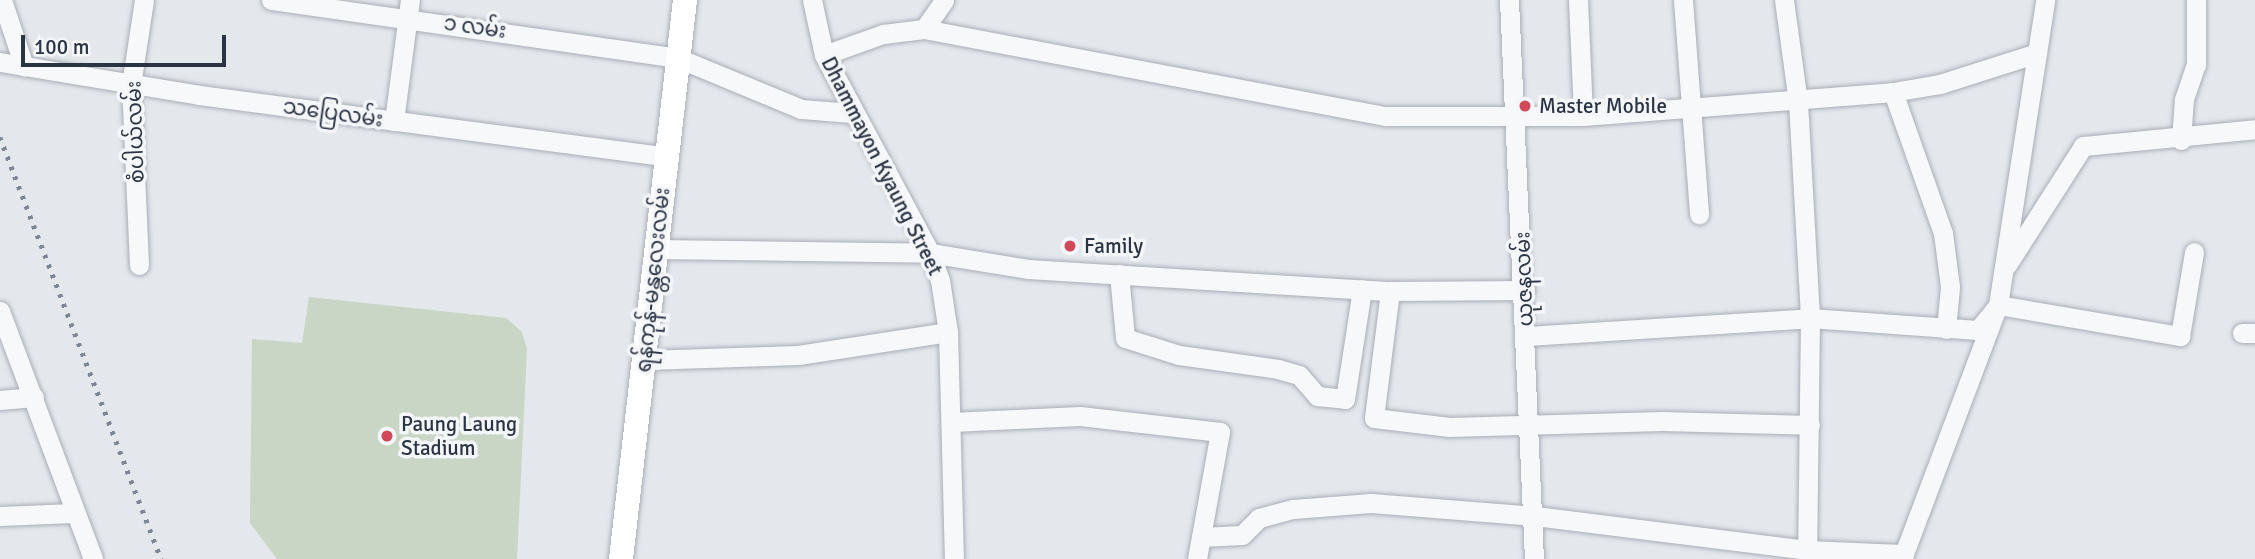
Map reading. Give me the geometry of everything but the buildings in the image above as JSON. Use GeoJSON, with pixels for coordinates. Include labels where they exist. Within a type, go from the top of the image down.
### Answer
{"type":"FeatureCollection","features":[{"type":"Feature","properties":{"kind":"main road","name":"ရန်ကုန်-မန္တလေးလမ်း"},"geometry":{"type":"LineString","coordinates":[[621,559],[685,0]]}},
{"type":"Feature","properties":{"kind":"street"},"geometry":{"type":"LineString","coordinates":[[2,0],[24,66]]}},
{"type":"Feature","properties":{"kind":"street","name":"စံပါယ်လမ်း"},"geometry":{"type":"LineString","coordinates":[[139,265],[131,85],[144,0]]}},
{"type":"Feature","properties":{"kind":"street","name":"၁ လမ်း"},"geometry":{"type":"LineString","coordinates":[[271,0],[409,9],[678,58],[801,109],[852,113]]}},
{"type":"Feature","properties":{"kind":"street","name":"Dhammayon Kyaung Street"},"geometry":{"type":"LineString","coordinates":[[812,0],[824,55],[852,113],[930,253],[940,280],[948,332],[954,559]]}},
{"type":"Feature","properties":{"kind":"street"},"geometry":{"type":"LineString","coordinates":[[924,29],[944,0]]}},
{"type":"Feature","properties":{"kind":"street","name":"ယုဇနလမ်း"},"geometry":{"type":"LineString","coordinates":[[1509,0],[1525,290],[1535,516],[1534,559]]}},
{"type":"Feature","properties":{"kind":"street"},"geometry":{"type":"LineString","coordinates":[[1578,0],[1583,116]]}},
{"type":"Feature","properties":{"kind":"street"},"geometry":{"type":"LineString","coordinates":[[1683,0],[1699,214]]}},
{"type":"Feature","properties":{"kind":"street"},"geometry":{"type":"LineString","coordinates":[[1784,0],[1798,102],[1810,318],[1807,550]]}},
{"type":"Feature","properties":{"kind":"street"},"geometry":{"type":"LineString","coordinates":[[1201,537],[1242,535],[1259,517],[1293,509],[1371,503],[1535,516],[1807,550],[1903,556],[1997,305],[2045,0]]}},
{"type":"Feature","properties":{"kind":"street"},"geometry":{"type":"LineString","coordinates":[[2181,140],[2184,99],[2196,65],[2196,0]]}},
{"type":"Feature","properties":{"kind":"street"},"geometry":{"type":"LineString","coordinates":[[394,121],[409,9]]}},
{"type":"Feature","properties":{"kind":"street"},"geometry":{"type":"LineString","coordinates":[[824,55],[883,34],[924,29],[1386,116],[1583,116],[1798,102],[1893,92],[1940,84],[2037,53]]}},
{"type":"Feature","properties":{"kind":"street","name":"သပြေလမ်း"},"geometry":{"type":"LineString","coordinates":[[0,62],[131,85],[667,157]]}},
{"type":"Feature","properties":{"kind":"street"},"geometry":{"type":"LineString","coordinates":[[1893,92],[1931,187],[1942,233],[1950,287],[1946,329]]}},
{"type":"Feature","properties":{"kind":"street"},"geometry":{"type":"LineString","coordinates":[[2005,267],[2082,146],[2181,140],[2255,129]]}},
{"type":"Feature","properties":{"kind":"street"},"geometry":{"type":"LineString","coordinates":[[658,249],[930,253],[1028,269],[1390,291],[1525,290]]}},
{"type":"Feature","properties":{"kind":"street"},"geometry":{"type":"LineString","coordinates":[[1997,305],[2180,336],[2194,253]]}},
{"type":"Feature","properties":{"kind":"street"},"geometry":{"type":"LineString","coordinates":[[1119,274],[1125,338],[1179,355],[1278,369],[1299,375],[1317,396],[1345,398],[1362,289]]}},
{"type":"Feature","properties":{"kind":"street"},"geometry":{"type":"LineString","coordinates":[[1390,291],[1374,418],[1449,427],[1810,425]]}},
{"type":"Feature","properties":{"kind":"street"},"geometry":{"type":"LineString","coordinates":[[1527,336],[1810,318],[1978,330],[1997,305]]}},
{"type":"Feature","properties":{"kind":"street"},"geometry":{"type":"LineString","coordinates":[[0,311],[34,397],[73,513],[93,559]]}},
{"type":"Feature","properties":{"kind":"street"},"geometry":{"type":"LineString","coordinates":[[645,360],[798,355],[948,332]]}},
{"type":"Feature","properties":{"kind":"street"},"geometry":{"type":"LineString","coordinates":[[0,400],[34,397]]}},
{"type":"Feature","properties":{"kind":"street"},"geometry":{"type":"LineString","coordinates":[[951,422],[1080,416],[1220,432],[1197,559]]}},
{"type":"Feature","properties":{"kind":"street"},"geometry":{"type":"LineString","coordinates":[[0,516],[73,513]]}},
{"type":"Feature","properties":{"kind":"green space","name":"Paung Laung Stadium"},"geometry":{"type":"Polygon","coordinates":[[[309,297],[506,318],[522,332],[527,349],[517,559],[277,559],[250,523],[252,339],[302,343],[309,297]]]}},
{"type":"Feature","properties":{"kind":"railway"},"geometry":{"type":"LineString","coordinates":[[0,137],[161,559]]}},
{"type":"Feature","properties":{"kind":"place","name":"Master Mobile"},"geometry":{"type":"Point","coordinates":[1525,106]}},
{"type":"Feature","properties":{"kind":"place","name":"Family"},"geometry":{"type":"Point","coordinates":[1070,246]}},
{"type":"Feature","properties":{"kind":"place","name":"Paung Laung Stadium"},"geometry":{"type":"Point","coordinates":[387,436]}}]}
